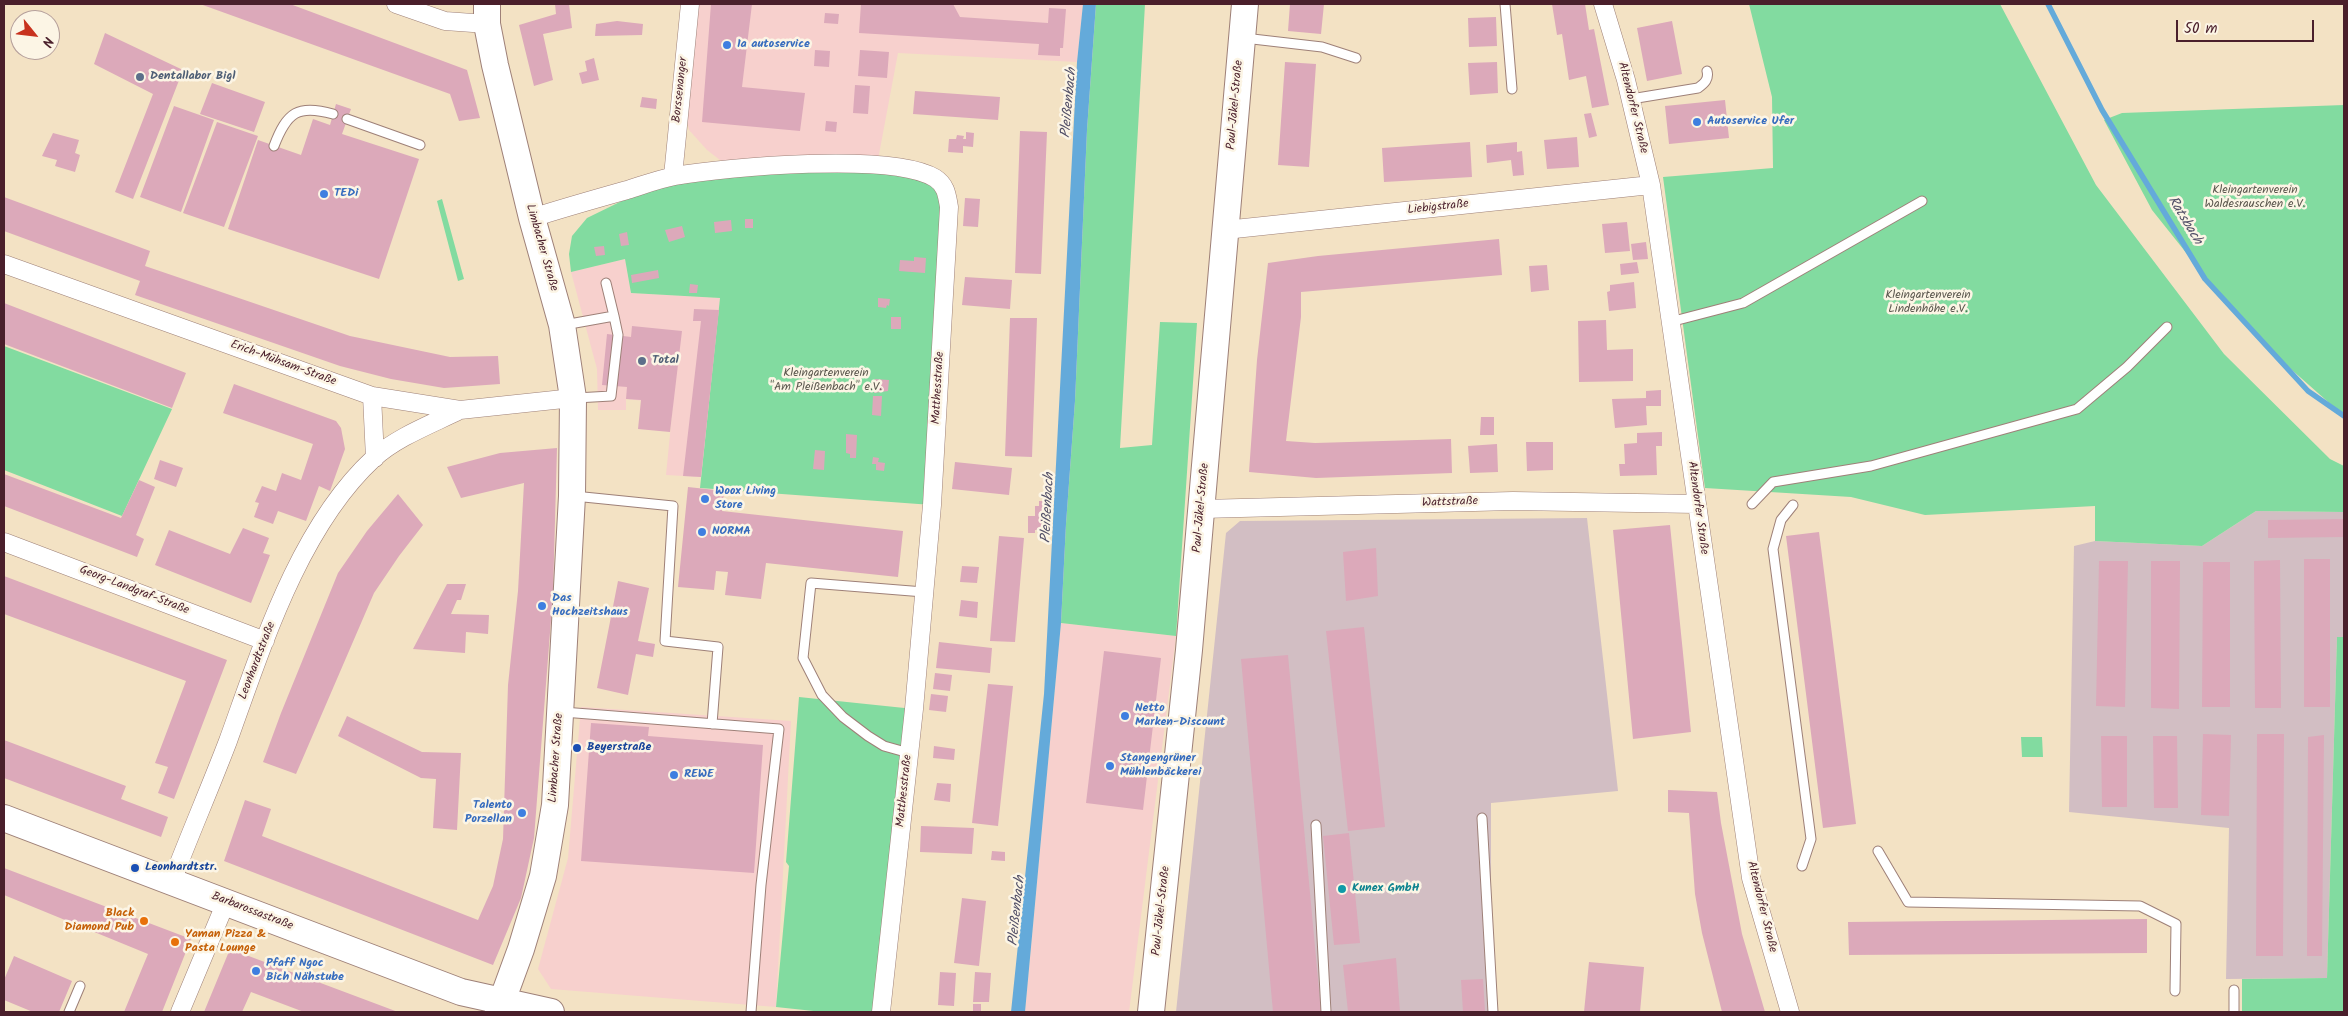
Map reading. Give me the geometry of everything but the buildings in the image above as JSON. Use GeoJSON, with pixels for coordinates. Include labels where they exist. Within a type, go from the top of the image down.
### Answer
{"type":"FeatureCollection","features":[{"type":"Feature","properties":{"kind":"street"},"geometry":{"type":"LineString","coordinates":[[396,4],[445,21],[487,14]]}},
{"type":"Feature","properties":{"kind":"street","name":"Borssenanger"},"geometry":{"type":"LineString","coordinates":[[673,176],[690,4]]}},
{"type":"Feature","properties":{"kind":"street","name":"Paul-Jäkel-Straße"},"geometry":{"type":"LineString","coordinates":[[1151,1012],[1185,698],[1245,4]]}},
{"type":"Feature","properties":{"kind":"street","name":"Altendorfer Straße"},"geometry":{"type":"LineString","coordinates":[[1603,4],[1631,99],[1651,185],[1751,878],[1790,1012]]}},
{"type":"Feature","properties":{"kind":"street","name":"Limbacher Straße"},"geometry":{"type":"LineString","coordinates":[[487,14],[532,218],[562,325],[573,398],[580,497],[560,712],[555,806],[546,859],[521,949],[500,1007]]}},
{"type":"Feature","properties":{"kind":"street","name":"Matthesstraße"},"geometry":{"type":"LineString","coordinates":[[532,218],[673,176],[737,168],[815,164],[899,166],[921,171],[936,178],[946,189],[949,207],[932,505],[909,753],[881,1012]]}},
{"type":"Feature","properties":{"kind":"street","name":"Liebigstraße"},"geometry":{"type":"LineString","coordinates":[[1225,230],[1651,185]]}},
{"type":"Feature","properties":{"kind":"street","name":"Erich-Mühsam-Straße"},"geometry":{"type":"LineString","coordinates":[[4,264],[372,396],[460,410],[573,398]]}},
{"type":"Feature","properties":{"kind":"street"},"geometry":{"type":"LineString","coordinates":[[372,396],[375,458]]}},
{"type":"Feature","properties":{"kind":"street","name":"Leonhardtstraße"},"geometry":{"type":"LineString","coordinates":[[172,881],[219,764],[265,640],[289,583],[317,531],[344,493],[375,458],[400,441],[460,410]]}},
{"type":"Feature","properties":{"kind":"street","name":"Wattstraße"},"geometry":{"type":"LineString","coordinates":[[1202,510],[1513,501],[1697,504]]}},
{"type":"Feature","properties":{"kind":"street","name":"Georg-Landgraf-Straße"},"geometry":{"type":"LineString","coordinates":[[4,542],[265,640]]}},
{"type":"Feature","properties":{"kind":"street","name":"Barbarossastraße"},"geometry":{"type":"LineString","coordinates":[[4,818],[500,1007]]}},
{"type":"Feature","properties":{"kind":"street"},"geometry":{"type":"LineString","coordinates":[[180,1012],[226,902]]}},
{"type":"Feature","properties":{"kind":"street"},"geometry":{"type":"LineString","coordinates":[[500,1007],[551,1012]]}},
{"type":"Feature","properties":{"kind":"lane"},"geometry":{"type":"LineString","coordinates":[[1505,4],[1512,89]]}},
{"type":"Feature","properties":{"kind":"lane"},"geometry":{"type":"LineString","coordinates":[[1242,38],[1322,47],[1356,58]]}},
{"type":"Feature","properties":{"kind":"lane"},"geometry":{"type":"LineString","coordinates":[[1631,99],[1698,88],[1705,83],[1708,76],[1707,71]]}},
{"type":"Feature","properties":{"kind":"lane"},"geometry":{"type":"LineString","coordinates":[[274,146],[285,123],[292,115],[303,110],[315,109],[333,114]]}},
{"type":"Feature","properties":{"kind":"lane"},"geometry":{"type":"LineString","coordinates":[[347,119],[420,145]]}},
{"type":"Feature","properties":{"kind":"lane"},"geometry":{"type":"LineString","coordinates":[[1670,322],[1743,303],[1922,201]]}},
{"type":"Feature","properties":{"kind":"lane"},"geometry":{"type":"LineString","coordinates":[[573,398],[612,396],[618,335],[606,283]]}},
{"type":"Feature","properties":{"kind":"lane"},"geometry":{"type":"LineString","coordinates":[[562,325],[614,316]]}},
{"type":"Feature","properties":{"kind":"lane"},"geometry":{"type":"LineString","coordinates":[[1752,504],[1773,482],[1871,466],[2076,409],[2127,367],[2167,327]]}},
{"type":"Feature","properties":{"kind":"lane"},"geometry":{"type":"LineString","coordinates":[[580,497],[673,506],[665,641],[718,647],[712,724]]}},
{"type":"Feature","properties":{"kind":"lane"},"geometry":{"type":"LineString","coordinates":[[1792,505],[1781,520],[1773,549],[1811,839],[1802,866]]}},
{"type":"Feature","properties":{"kind":"lane"},"geometry":{"type":"LineString","coordinates":[[909,753],[884,746],[844,717],[822,695],[803,658],[811,583],[924,592]]}},
{"type":"Feature","properties":{"kind":"lane"},"geometry":{"type":"LineString","coordinates":[[560,712],[779,729],[761,885],[751,1012]]}},
{"type":"Feature","properties":{"kind":"lane"},"geometry":{"type":"LineString","coordinates":[[1482,818],[1493,1012]]}},
{"type":"Feature","properties":{"kind":"lane"},"geometry":{"type":"LineString","coordinates":[[1316,825],[1326,1012]]}},
{"type":"Feature","properties":{"kind":"lane"},"geometry":{"type":"LineString","coordinates":[[1878,851],[1908,902],[2140,906],[2176,924],[2175,991]]}},
{"type":"Feature","properties":{"kind":"lane"},"geometry":{"type":"LineString","coordinates":[[69,1012],[80,986]]}},
{"type":"Feature","properties":{"kind":"lane"},"geometry":{"type":"LineString","coordinates":[[2234,990],[2234,1012]]}},
{"type":"Feature","properties":{"kind":"shaded area"},"geometry":{"type":"Polygon","coordinates":[[[698,4],[1083,4],[1077,62],[898,53],[877,165],[737,168],[720,160],[707,150],[689,130],[686,115],[698,4]]]}},
{"type":"Feature","properties":{"kind":"shaded area"},"geometry":{"type":"Polygon","coordinates":[[[625,259],[631,293],[720,298],[701,477],[666,475],[673,404],[626,399],[626,410],[598,410],[597,369],[571,272],[625,259]]]}},
{"type":"Feature","properties":{"kind":"shaded area"},"geometry":{"type":"Polygon","coordinates":[[[2256,511],[2344,512],[2344,637],[2337,637],[2327,978],[2226,979],[2229,828],[2069,812],[2074,546],[2095,541],[2202,546],[2256,511]]]}},
{"type":"Feature","properties":{"kind":"shaded area"},"geometry":{"type":"Polygon","coordinates":[[[1587,518],[1618,791],[1491,803],[1491,1012],[1176,1012],[1226,533],[1240,521],[1587,518]]]}},
{"type":"Feature","properties":{"kind":"shaded area"},"geometry":{"type":"Polygon","coordinates":[[[1061,623],[1176,636],[1129,1012],[1025,1012],[1061,623]]]}},
{"type":"Feature","properties":{"kind":"shaded area"},"geometry":{"type":"Polygon","coordinates":[[[581,707],[791,721],[776,1007],[551,989],[538,969],[568,858],[581,707]]]}},
{"type":"Feature","properties":{"kind":"green space"},"geometry":{"type":"Polygon","coordinates":[[[1096,4],[1145,4],[1120,448],[1152,445],[1160,322],[1197,323],[1176,636],[1061,623],[1075,401],[1087,130],[1096,4]]]}},
{"type":"Feature","properties":{"kind":"green space","name":"Kleingartenverein Lindenhöhe e.V."},"geometry":{"type":"Polygon","coordinates":[[[1749,4],[2000,4],[2096,185],[2224,354],[2330,459],[2344,466],[2344,512],[2256,511],[2202,546],[2095,541],[2095,506],[1925,515],[1851,497],[1705,488],[1663,177],[1773,168],[1772,97],[1749,4]]]}},
{"type":"Feature","properties":{"kind":"green space","name":"Kleingartenverein Waldesrauschen e.V."},"geometry":{"type":"Polygon","coordinates":[[[2344,105],[2344,416],[2275,355],[2219,294],[2152,210],[2104,120],[2122,113],[2344,105]]]}},
{"type":"Feature","properties":{"kind":"green space","name":"Kleingartenverein \"Am Pleißenbach\" e.V."},"geometry":{"type":"Polygon","coordinates":[[[877,165],[946,189],[932,505],[700,488],[720,298],[631,293],[625,259],[571,272],[569,254],[572,236],[587,218],[673,176],[877,165]]]}},
{"type":"Feature","properties":{"kind":"green space"},"geometry":{"type":"Polygon","coordinates":[[[442,199],[464,279],[458,281],[437,201],[442,199]]]}},
{"type":"Feature","properties":{"kind":"green space"},"geometry":{"type":"Polygon","coordinates":[[[4,346],[172,409],[122,516],[4,470],[4,346]]]}},
{"type":"Feature","properties":{"kind":"green space"},"geometry":{"type":"Polygon","coordinates":[[[2337,637],[2344,637],[2344,1012],[2242,1012],[2242,979],[2327,978],[2337,637]]]}},
{"type":"Feature","properties":{"kind":"green space"},"geometry":{"type":"Polygon","coordinates":[[[799,697],[914,709],[881,1012],[823,1012],[776,1007],[789,866],[786,862],[799,697]]]}},
{"type":"Feature","properties":{"kind":"green space"},"geometry":{"type":"Polygon","coordinates":[[[2021,737],[2042,737],[2043,757],[2022,757],[2021,737]]]}},
{"type":"Feature","properties":{"kind":"water"},"geometry":{"type":"Polygon","coordinates":[[[1083,4],[1096,4],[1087,130],[1075,401],[1061,623],[1025,1012],[1011,1012],[1044,694],[1077,62],[1083,4]]]}},
{"type":"Feature","properties":{"kind":"waterway","name":"Ratsbach"},"geometry":{"type":"LineString","coordinates":[[2048,4],[2102,110],[2205,279],[2308,391],[2344,416]]}},
{"type":"Feature","properties":{"kind":"place","name":"1a autoservice"},"geometry":{"type":"Point","coordinates":[727,45]}},
{"type":"Feature","properties":{"kind":"place","name":"Dentallabor Bigl"},"geometry":{"type":"Point","coordinates":[140,77]}},
{"type":"Feature","properties":{"kind":"place","name":"Autoservice Ufer"},"geometry":{"type":"Point","coordinates":[1697,122]}},
{"type":"Feature","properties":{"kind":"place","name":"TEDi"},"geometry":{"type":"Point","coordinates":[324,194]}},
{"type":"Feature","properties":{"kind":"place","name":"Total"},"geometry":{"type":"Point","coordinates":[642,361]}},
{"type":"Feature","properties":{"kind":"place","name":"Woox Living Store"},"geometry":{"type":"Point","coordinates":[705,499]}},
{"type":"Feature","properties":{"kind":"place","name":"NORMA"},"geometry":{"type":"Point","coordinates":[702,532]}},
{"type":"Feature","properties":{"kind":"place","name":"Das Hochzeitshaus"},"geometry":{"type":"Point","coordinates":[542,606]}},
{"type":"Feature","properties":{"kind":"place","name":"Netto Marken-Discount"},"geometry":{"type":"Point","coordinates":[1125,716]}},
{"type":"Feature","properties":{"kind":"place","name":"Beyerstraße"},"geometry":{"type":"Point","coordinates":[577,748]}},
{"type":"Feature","properties":{"kind":"place","name":"Stangengrüner Mühlenbäckerei"},"geometry":{"type":"Point","coordinates":[1110,766]}},
{"type":"Feature","properties":{"kind":"place","name":"REWE"},"geometry":{"type":"Point","coordinates":[674,775]}},
{"type":"Feature","properties":{"kind":"place","name":"Talento Porzellan"},"geometry":{"type":"Point","coordinates":[522,813]}},
{"type":"Feature","properties":{"kind":"place","name":"Leonhardtstr."},"geometry":{"type":"Point","coordinates":[135,868]}},
{"type":"Feature","properties":{"kind":"place","name":"Kunex GmbH"},"geometry":{"type":"Point","coordinates":[1342,889]}},
{"type":"Feature","properties":{"kind":"place","name":"Black Diamond Pub"},"geometry":{"type":"Point","coordinates":[144,921]}},
{"type":"Feature","properties":{"kind":"place","name":"Yaman Pizza & Pasta Lounge"},"geometry":{"type":"Point","coordinates":[175,942]}},
{"type":"Feature","properties":{"kind":"place","name":"Pfaff Ngoc Bich Nähstube"},"geometry":{"type":"Point","coordinates":[256,971]}},
{"type":"Feature","properties":{"kind":"water label","name":"Pleißenbach"},"geometry":{"type":"Point","coordinates":[1070,103]}},
{"type":"Feature","properties":{"kind":"water label","name":"Pleißenbach"},"geometry":{"type":"Point","coordinates":[1049,508]}},
{"type":"Feature","properties":{"kind":"water label","name":"Pleißenbach"},"geometry":{"type":"Point","coordinates":[1018,911]}}]}
